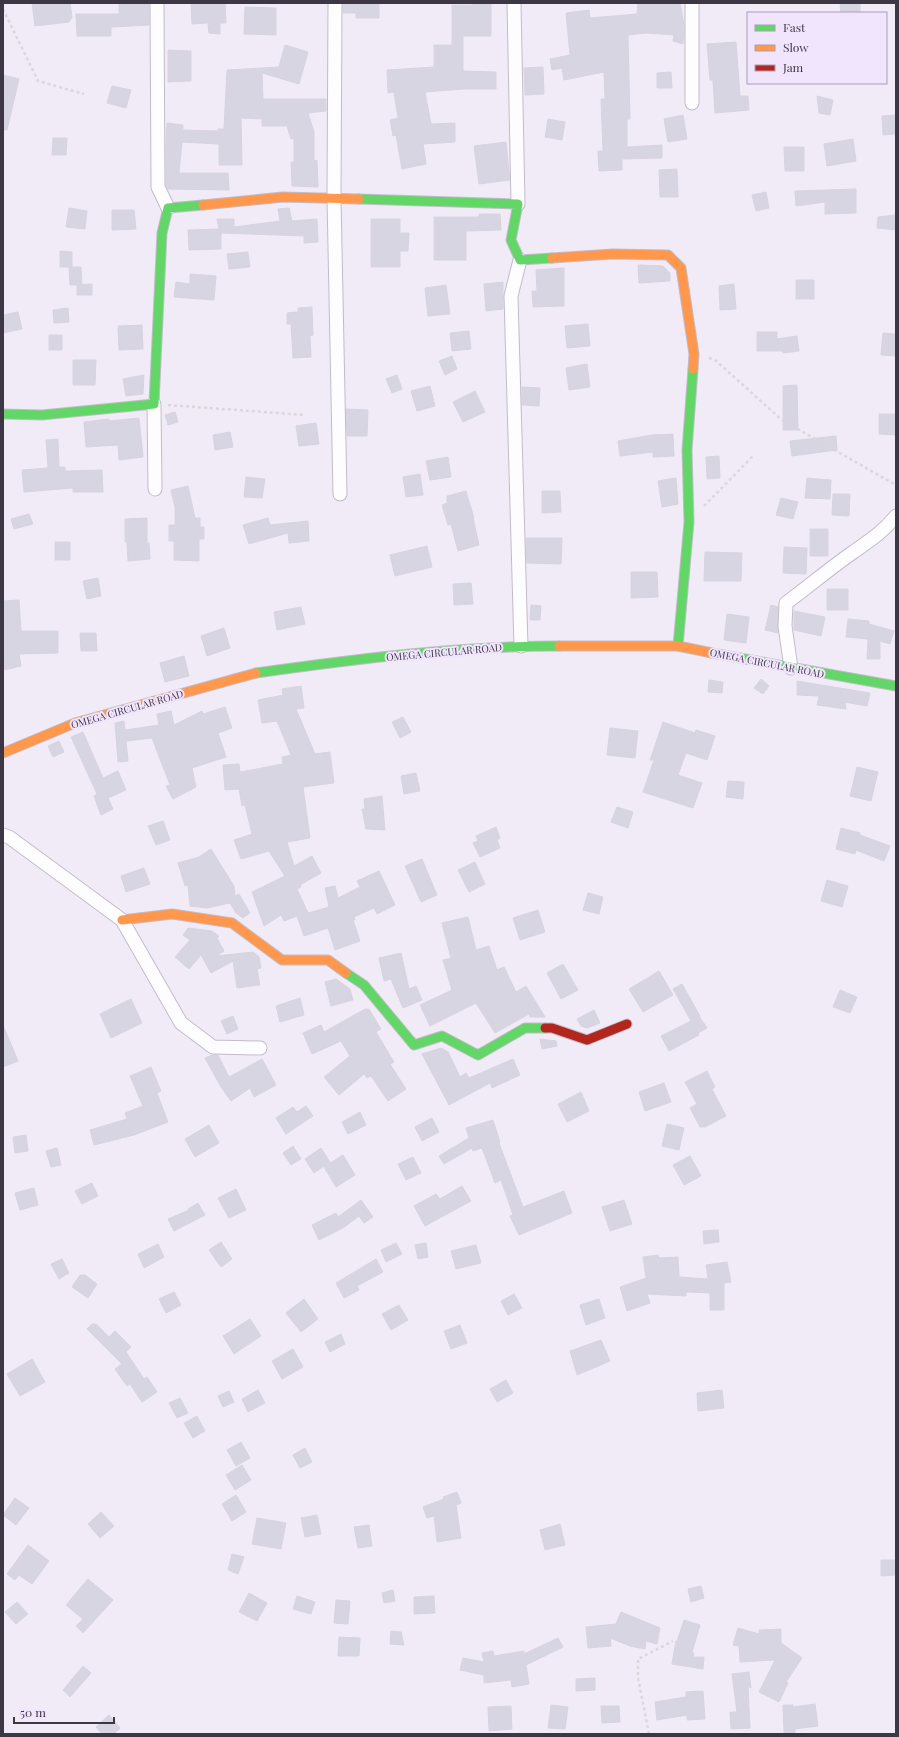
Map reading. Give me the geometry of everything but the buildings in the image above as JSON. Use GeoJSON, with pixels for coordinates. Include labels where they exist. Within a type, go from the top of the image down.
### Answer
{"type":"FeatureCollection","features":[{"type":"Feature","properties":{"kind":"street"},"geometry":{"type":"LineString","coordinates":[[155,489],[154,404],[162,233],[168,208],[158,187],[157,3]]}},
{"type":"Feature","properties":{"kind":"street"},"geometry":{"type":"LineString","coordinates":[[335,3],[334,198],[340,494]]}},
{"type":"Feature","properties":{"kind":"street"},"geometry":{"type":"LineString","coordinates":[[514,3],[518,204],[511,240],[520,260],[511,296],[521,646]]}},
{"type":"Feature","properties":{"kind":"street"},"geometry":{"type":"LineString","coordinates":[[692,3],[692,103]]}},
{"type":"Feature","properties":{"kind":"street"},"geometry":{"type":"LineString","coordinates":[[168,208],[283,197],[518,204]]}},
{"type":"Feature","properties":{"kind":"street"},"geometry":{"type":"LineString","coordinates":[[520,260],[613,254],[668,255],[681,268],[694,354],[687,450],[689,522],[678,646]]}},
{"type":"Feature","properties":{"kind":"street"},"geometry":{"type":"LineString","coordinates":[[3,414],[42,415],[154,404]]}},
{"type":"Feature","properties":{"kind":"street"},"geometry":{"type":"LineString","coordinates":[[791,668],[785,626],[786,604],[853,552],[885,530],[896,516]]}},
{"type":"Feature","properties":{"kind":"street","name":"OMEGA CIRCULAR ROAD"},"geometry":{"type":"LineString","coordinates":[[3,753],[75,723],[254,672],[358,659],[521,646],[678,646],[791,668],[896,686]]}},
{"type":"Feature","properties":{"kind":"street"},"geometry":{"type":"LineString","coordinates":[[3,835],[122,920],[181,1024],[213,1047],[260,1048]]}},
{"type":"Feature","properties":{"kind":"street"},"geometry":{"type":"LineString","coordinates":[[122,920],[172,914],[232,923],[282,960],[328,960],[364,985],[414,1045],[442,1036],[478,1055],[525,1028],[552,1028],[587,1040],[627,1024]]}},
{"type":"Feature","properties":{"kind":"path"},"geometry":{"type":"LineString","coordinates":[[3,9],[38,81],[84,94]]}},
{"type":"Feature","properties":{"kind":"path"},"geometry":{"type":"LineString","coordinates":[[694,354],[715,360],[782,420],[896,485]]}},
{"type":"Feature","properties":{"kind":"path"},"geometry":{"type":"LineString","coordinates":[[154,404],[304,415]]}},
{"type":"Feature","properties":{"kind":"path"},"geometry":{"type":"LineString","coordinates":[[689,522],[753,456]]}},
{"type":"Feature","properties":{"kind":"path"},"geometry":{"type":"LineString","coordinates":[[649,1734],[638,1678],[638,1659],[673,1641]]}},
{"type":"Feature","properties":{"kind":"traffic: fast"},"geometry":{"type":"LineString","coordinates":[[359,199],[518,204],[511,240],[520,260],[552,258]]}},
{"type":"Feature","properties":{"kind":"traffic: fast"},"geometry":{"type":"LineString","coordinates":[[3,414],[42,415],[154,404],[162,233],[168,208],[203,205]]}},
{"type":"Feature","properties":{"kind":"traffic: fast"},"geometry":{"type":"LineString","coordinates":[[678,646],[689,522],[687,450],[693,369]]}},
{"type":"Feature","properties":{"kind":"traffic: fast"},"geometry":{"type":"LineString","coordinates":[[256,673],[407,654],[483,648],[559,646]]}},
{"type":"Feature","properties":{"kind":"traffic: fast"},"geometry":{"type":"LineString","coordinates":[[712,653],[896,686]]}},
{"type":"Feature","properties":{"kind":"traffic: fast"},"geometry":{"type":"LineString","coordinates":[[346,973],[364,985],[414,1045],[442,1036],[478,1055],[525,1028],[545,1028]]}},
{"type":"Feature","properties":{"kind":"traffic: slow"},"geometry":{"type":"LineString","coordinates":[[203,205],[283,197],[359,199]]}},
{"type":"Feature","properties":{"kind":"traffic: slow"},"geometry":{"type":"LineString","coordinates":[[552,258],[613,254],[668,255],[681,268],[694,354],[693,369]]}},
{"type":"Feature","properties":{"kind":"traffic: slow"},"geometry":{"type":"LineString","coordinates":[[559,646],[678,646],[712,653]]}},
{"type":"Feature","properties":{"kind":"traffic: slow"},"geometry":{"type":"LineString","coordinates":[[3,753],[75,723],[256,673]]}},
{"type":"Feature","properties":{"kind":"traffic: slow"},"geometry":{"type":"LineString","coordinates":[[122,920],[172,914],[232,923],[282,960],[328,960],[346,973]]}},
{"type":"Feature","properties":{"kind":"traffic: jam"},"geometry":{"type":"LineString","coordinates":[[545,1028],[552,1028],[587,1040],[627,1024]]}}]}
